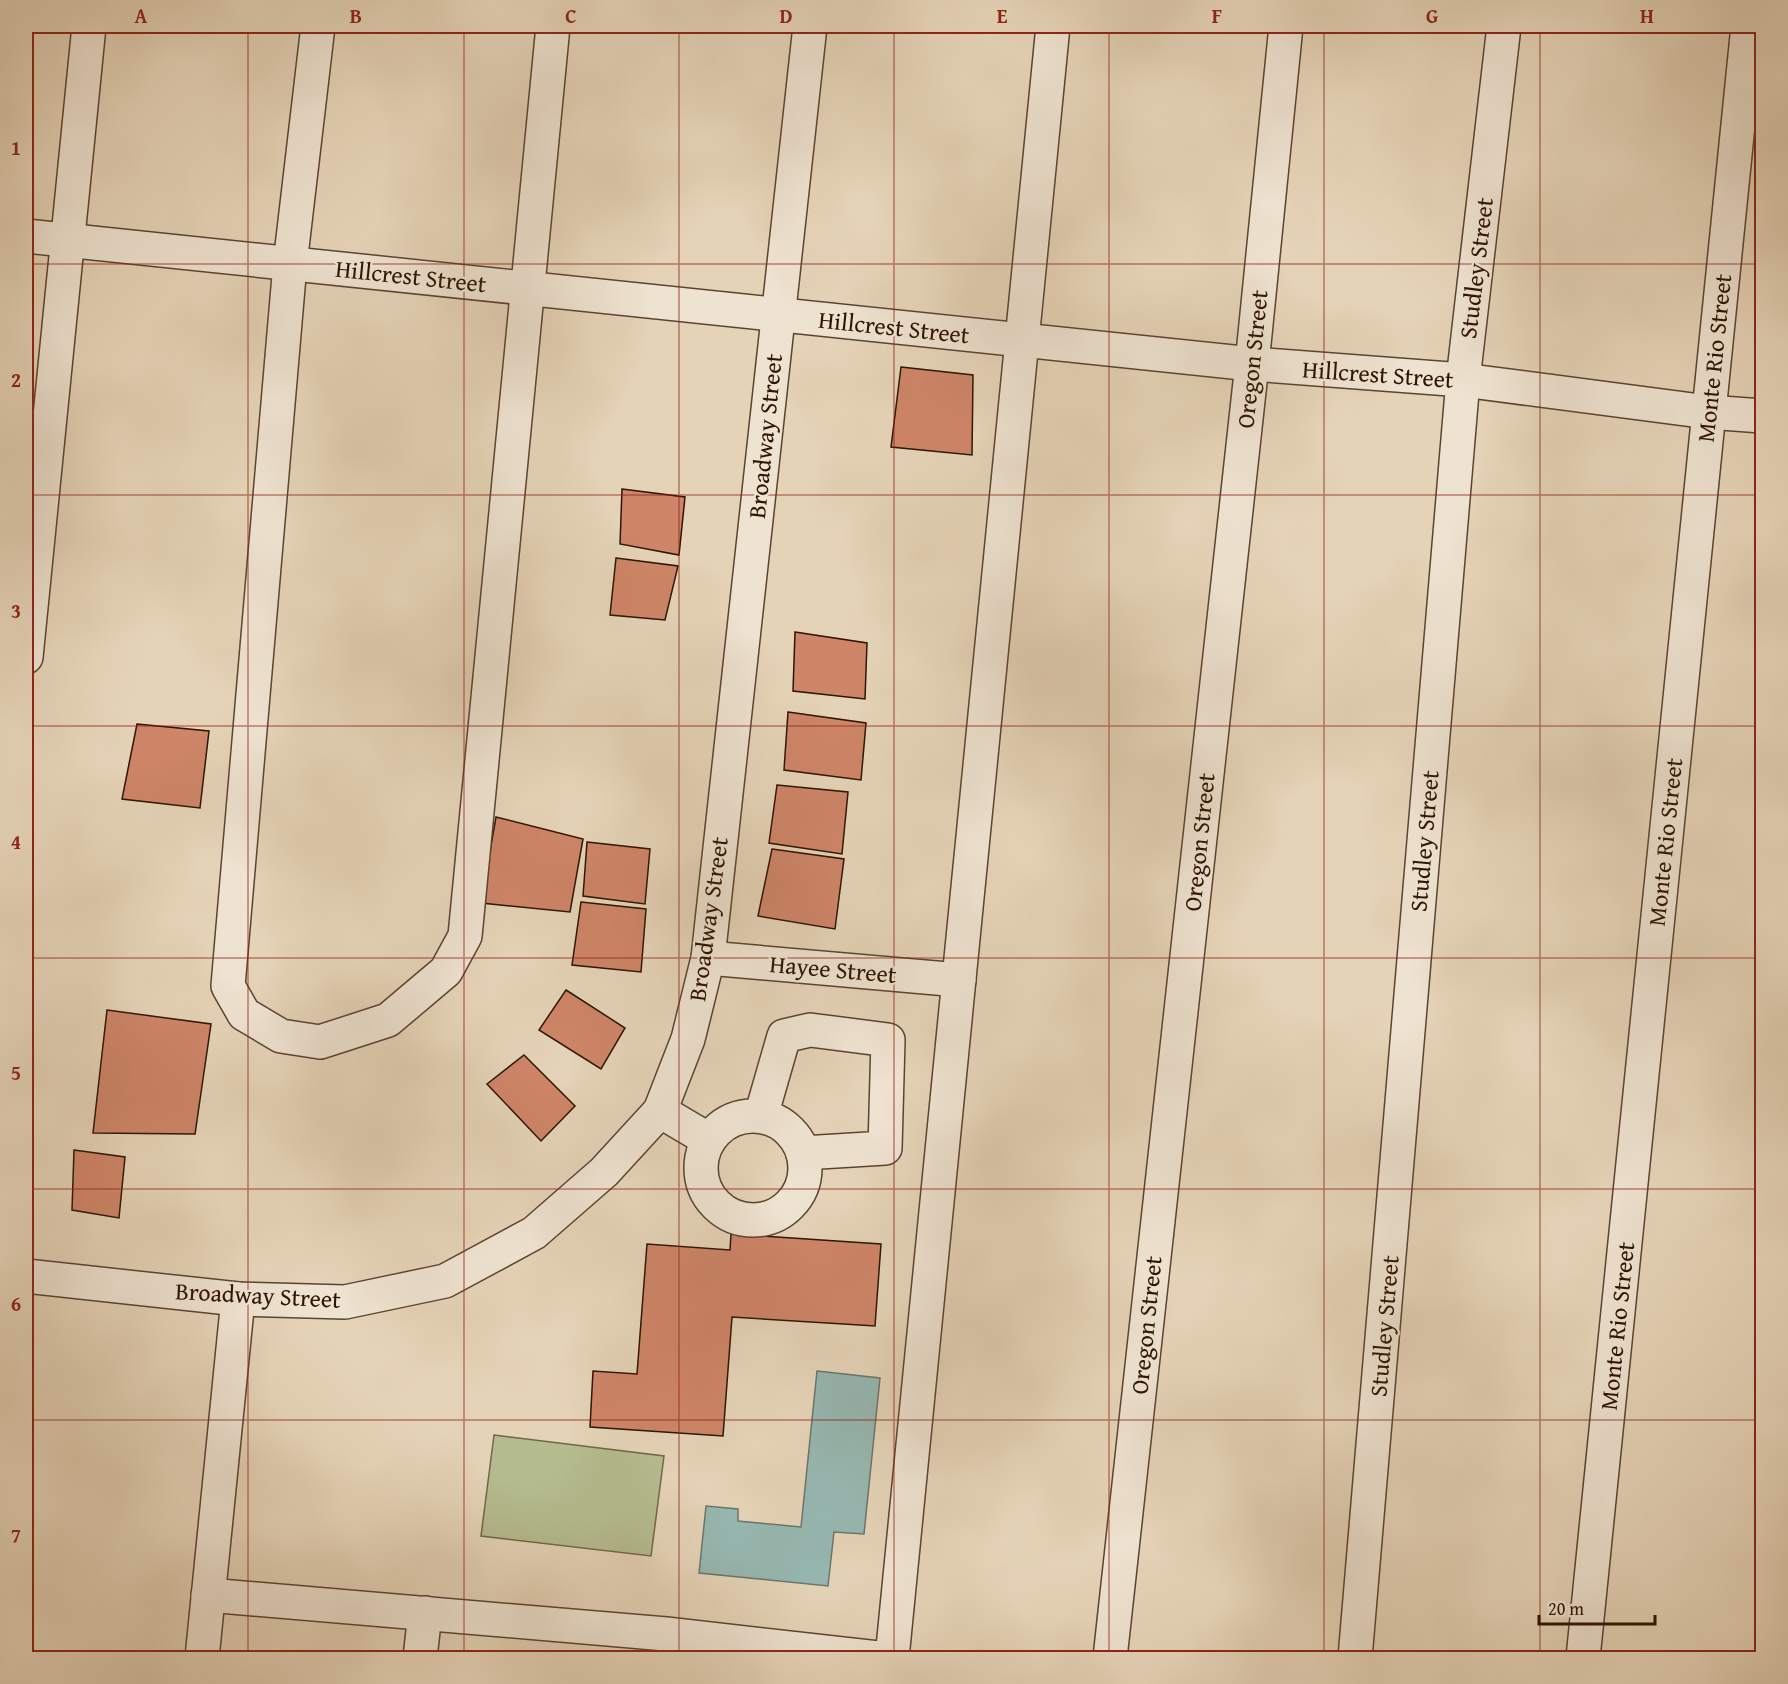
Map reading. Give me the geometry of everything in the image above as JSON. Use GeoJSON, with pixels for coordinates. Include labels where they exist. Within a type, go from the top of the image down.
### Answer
{"type":"FeatureCollection","features":[{"type":"Feature","properties":{"kind":"street"},"geometry":{"type":"LineString","coordinates":[[26,657],[89,26]]}},
{"type":"Feature","properties":{"kind":"street"},"geometry":{"type":"LineString","coordinates":[[318,26],[290,264],[228,986],[244,1014],[281,1036],[320,1042],[388,1020],[446,971],[465,936],[553,26]]}},
{"type":"Feature","properties":{"kind":"street","name":"Broadway Street"},"geometry":{"type":"LineString","coordinates":[[26,1276],[238,1299],[345,1302],[445,1281],[534,1233],[604,1172],[660,1111],[688,1039],[708,958],[810,26]]}},
{"type":"Feature","properties":{"kind":"street"},"geometry":{"type":"LineString","coordinates":[[892,1659],[1053,26]]}},
{"type":"Feature","properties":{"kind":"street","name":"Oregon Street"},"geometry":{"type":"LineString","coordinates":[[1110,1659],[1252,364],[1286,26]]}},
{"type":"Feature","properties":{"kind":"street","name":"Studley Street"},"geometry":{"type":"LineString","coordinates":[[1355,1659],[1463,380],[1504,26]]}},
{"type":"Feature","properties":{"kind":"street","name":"Monte Rio Street"},"geometry":{"type":"LineString","coordinates":[[1583,1659],[1748,26]]}},
{"type":"Feature","properties":{"kind":"street","name":"Hillcrest Street"},"geometry":{"type":"LineString","coordinates":[[26,236],[1252,364],[1463,380],[1708,412],[1762,416]]}},
{"type":"Feature","properties":{"kind":"street","name":"Hayee Street"},"geometry":{"type":"LineString","coordinates":[[708,958],[959,980]]}},
{"type":"Feature","properties":{"kind":"street"},"geometry":{"type":"LineString","coordinates":[[760,1116],[784,1036],[810,1030],[888,1040],[885,1148],[803,1153]]}},
{"type":"Feature","properties":{"kind":"street"},"geometry":{"type":"LineString","coordinates":[[660,1111],[709,1140]]}},
{"type":"Feature","properties":{"kind":"street"},"geometry":{"type":"LineString","coordinates":[[746,1116],[760,1116],[775,1120],[797,1139],[803,1153],[806,1170],[801,1187],[792,1202],[779,1213],[763,1219],[745,1220],[729,1214],[715,1204],[705,1190],[701,1173],[702,1156],[709,1140],[719,1128],[731,1120],[746,1116]]}},
{"type":"Feature","properties":{"kind":"street"},"geometry":{"type":"LineString","coordinates":[[202,1659],[238,1299]]}},
{"type":"Feature","properties":{"kind":"street"},"geometry":{"type":"LineString","coordinates":[[208,1595],[425,1613],[665,1646],[878,1659]]}},
{"type":"Feature","properties":{"kind":"street"},"geometry":{"type":"LineString","coordinates":[[420,1659],[425,1613]]}},
{"type":"Feature","properties":{"kind":"green space"},"geometry":{"type":"Polygon","coordinates":[[[494,1435],[664,1456],[651,1556],[481,1536],[494,1435]]]}},
{"type":"Feature","properties":{"kind":"water"},"geometry":{"type":"Polygon","coordinates":[[[817,1371],[880,1378],[864,1534],[834,1532],[828,1586],[699,1573],[706,1506],[738,1509],[738,1521],[801,1527],[817,1371]]]}},
{"type":"Feature","properties":{"kind":"building"},"geometry":{"type":"Polygon","coordinates":[[[901,367],[973,375],[972,455],[891,447],[901,367]]]}},
{"type":"Feature","properties":{"kind":"building"},"geometry":{"type":"Polygon","coordinates":[[[622,489],[685,497],[679,555],[620,544],[622,489]]]}},
{"type":"Feature","properties":{"kind":"building"},"geometry":{"type":"Polygon","coordinates":[[[616,558],[678,566],[665,620],[610,615],[616,558]]]}},
{"type":"Feature","properties":{"kind":"building"},"geometry":{"type":"Polygon","coordinates":[[[795,632],[867,643],[865,699],[793,691],[795,632]]]}},
{"type":"Feature","properties":{"kind":"building"},"geometry":{"type":"Polygon","coordinates":[[[788,712],[866,723],[861,780],[784,770],[788,712]]]}},
{"type":"Feature","properties":{"kind":"building"},"geometry":{"type":"Polygon","coordinates":[[[137,724],[209,731],[200,808],[122,799],[137,724]]]}},
{"type":"Feature","properties":{"kind":"building"},"geometry":{"type":"Polygon","coordinates":[[[777,785],[848,792],[842,854],[769,843],[777,785]]]}},
{"type":"Feature","properties":{"kind":"building"},"geometry":{"type":"Polygon","coordinates":[[[496,817],[583,839],[570,912],[481,903],[496,817]]]}},
{"type":"Feature","properties":{"kind":"building"},"geometry":{"type":"Polygon","coordinates":[[[587,842],[650,849],[645,904],[583,896],[587,842]]]}},
{"type":"Feature","properties":{"kind":"building"},"geometry":{"type":"Polygon","coordinates":[[[772,849],[844,859],[835,929],[758,916],[772,849]]]}},
{"type":"Feature","properties":{"kind":"building"},"geometry":{"type":"Polygon","coordinates":[[[581,902],[646,909],[641,972],[572,965],[581,902]]]}},
{"type":"Feature","properties":{"kind":"building"},"geometry":{"type":"Polygon","coordinates":[[[566,990],[625,1028],[601,1069],[539,1030],[566,990]]]}},
{"type":"Feature","properties":{"kind":"building"},"geometry":{"type":"Polygon","coordinates":[[[107,1010],[211,1024],[195,1134],[93,1133],[107,1010]]]}},
{"type":"Feature","properties":{"kind":"building"},"geometry":{"type":"Polygon","coordinates":[[[524,1055],[575,1106],[541,1141],[487,1084],[524,1055]]]}},
{"type":"Feature","properties":{"kind":"building"},"geometry":{"type":"Polygon","coordinates":[[[74,1150],[125,1157],[119,1218],[72,1210],[74,1150]]]}},
{"type":"Feature","properties":{"kind":"building"},"geometry":{"type":"Polygon","coordinates":[[[731,1234],[881,1244],[875,1326],[732,1317],[723,1436],[590,1427],[593,1371],[637,1374],[647,1244],[730,1250],[731,1234]]]}}]}
